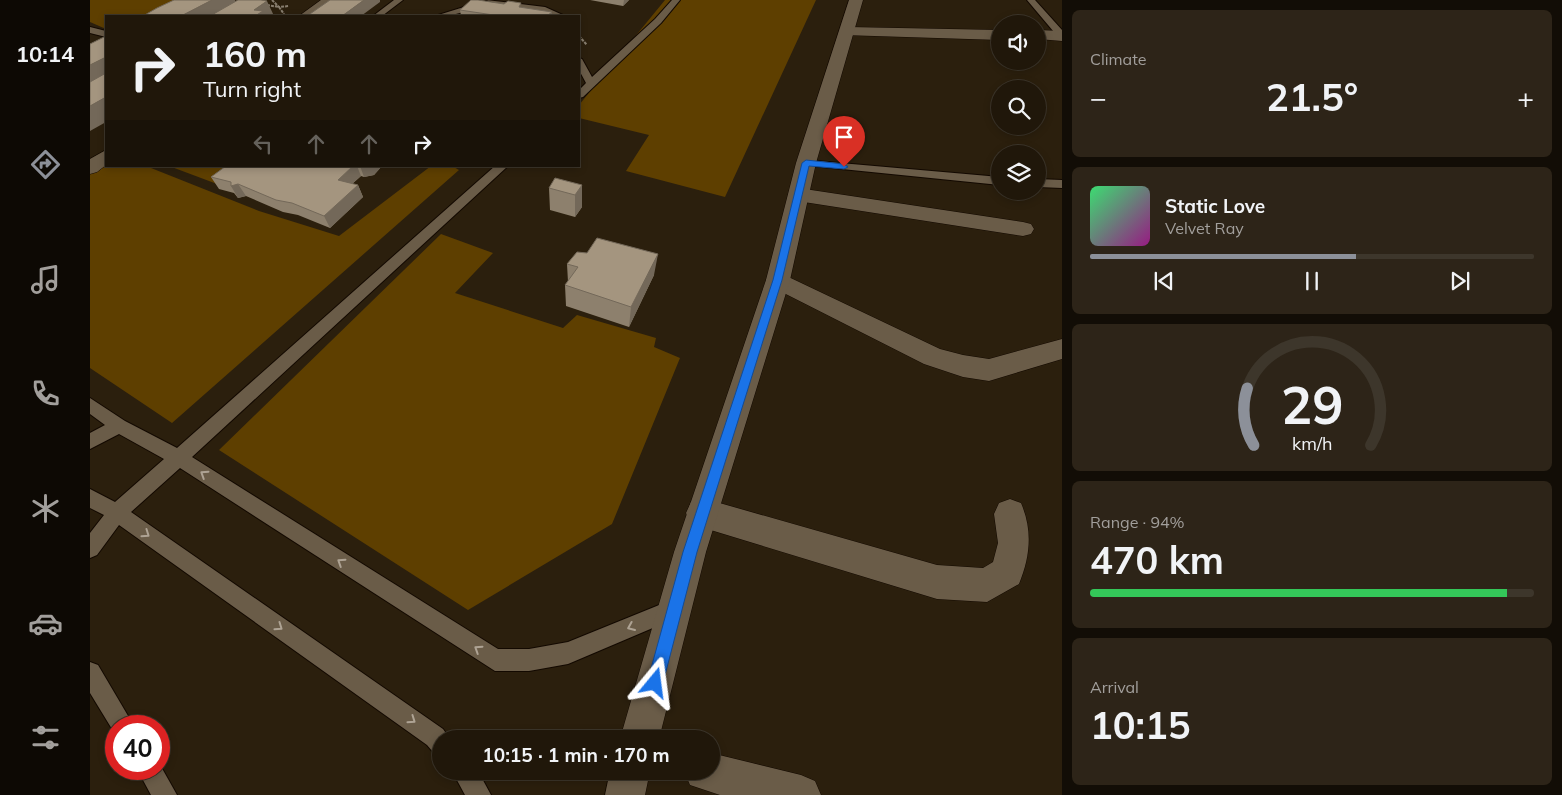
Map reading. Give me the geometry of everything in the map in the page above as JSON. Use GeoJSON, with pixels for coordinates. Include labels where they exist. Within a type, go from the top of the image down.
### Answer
{"type":"FeatureCollection","features":[{"type":"Feature","properties":{"kind":"street"},"geometry":{"type":"LineString","coordinates":[[308,15],[331,0]]}},
{"type":"Feature","properties":{"kind":"street"},"geometry":{"type":"LineString","coordinates":[[642,730],[702,513],[778,280],[806,163],[848,32],[856,0]]}},
{"type":"Feature","properties":{"kind":"street"},"geometry":{"type":"LineString","coordinates":[[848,32],[991,35]]}},
{"type":"Feature","properties":{"kind":"street"},"geometry":{"type":"LineString","coordinates":[[1046,35],[1062,36]]}},
{"type":"Feature","properties":{"kind":"street"},"geometry":{"type":"LineString","coordinates":[[90,168],[105,157]]}},
{"type":"Feature","properties":{"kind":"street"},"geometry":{"type":"LineString","coordinates":[[798,196],[1023,229]]}},
{"type":"Feature","properties":{"kind":"street"},"geometry":{"type":"LineString","coordinates":[[778,280],[933,357],[963,366],[989,370],[1033,360],[1062,349]]}},
{"type":"Feature","properties":{"kind":"street"},"geometry":{"type":"LineString","coordinates":[[702,513],[937,582],[987,585],[1007,572],[1014,543],[1010,514]]}},
{"type":"Feature","properties":{"kind":"street"},"geometry":{"type":"LineString","coordinates":[[720,775],[801,795]]}},
{"type":"Feature","properties":{"kind":"street"},"geometry":{"type":"LineString","coordinates":[[625,795],[628,780]]}},
{"type":"Feature","properties":{"kind":"lane"},"geometry":{"type":"LineString","coordinates":[[378,15],[399,0]]}},
{"type":"Feature","properties":{"kind":"lane"},"geometry":{"type":"LineString","coordinates":[[580,94],[658,20],[676,0]]}},
{"type":"Feature","properties":{"kind":"lane"},"geometry":{"type":"LineString","coordinates":[[1031,0],[1062,36]]}},
{"type":"Feature","properties":{"kind":"lane"},"geometry":{"type":"LineString","coordinates":[[442,15],[491,1],[518,8],[548,11],[558,15]]}},
{"type":"Feature","properties":{"kind":"lane"},"geometry":{"type":"LineString","coordinates":[[90,30],[105,34]]}},
{"type":"Feature","properties":{"kind":"lane"},"geometry":{"type":"LineString","coordinates":[[580,63],[590,84]]}},
{"type":"Feature","properties":{"kind":"lane"},"geometry":{"type":"LineString","coordinates":[[806,163],[991,180]]}},
{"type":"Feature","properties":{"kind":"lane"},"geometry":{"type":"LineString","coordinates":[[90,548],[117,513],[501,167]]}},
{"type":"Feature","properties":{"kind":"lane"},"geometry":{"type":"LineString","coordinates":[[1046,183],[1062,184]]}},
{"type":"Feature","properties":{"kind":"lane"},"geometry":{"type":"LineString","coordinates":[[90,405],[119,426],[179,458],[495,660],[529,660],[568,653],[676,608]]}},
{"type":"Feature","properties":{"kind":"lane"},"geometry":{"type":"LineString","coordinates":[[90,441],[119,426]]}},
{"type":"Feature","properties":{"kind":"lane"},"geometry":{"type":"LineString","coordinates":[[90,498],[117,513],[432,735]]}},
{"type":"Feature","properties":{"kind":"lane"},"geometry":{"type":"LineString","coordinates":[[90,673],[116,715]]}},
{"type":"Feature","properties":{"kind":"lane"},"geometry":{"type":"LineString","coordinates":[[156,780],[165,795]]}},
{"type":"Feature","properties":{"kind":"lane"},"geometry":{"type":"LineString","coordinates":[[470,780],[479,795]]}},
{"type":"Feature","properties":{"kind":"path"},"geometry":{"type":"LineString","coordinates":[[260,3],[279,7],[285,15]]}},
{"type":"Feature","properties":{"kind":"shaded area"},"geometry":{"type":"Polygon","coordinates":[[[90,0],[201,0],[170,15],[105,15],[105,29],[90,22],[90,0]]]}},
{"type":"Feature","properties":{"kind":"shaded area"},"geometry":{"type":"Polygon","coordinates":[[[665,0],[816,0],[725,197],[626,171],[649,135],[580,118],[580,104],[665,0]]]}},
{"type":"Feature","properties":{"kind":"shaded area"},"geometry":{"type":"Polygon","coordinates":[[[105,160],[105,167],[149,167],[259,211],[339,236],[430,167],[454,167],[459,170],[172,423],[90,368],[90,171],[105,160]]]}},
{"type":"Feature","properties":{"kind":"shaded area"},"geometry":{"type":"Polygon","coordinates":[[[172,167],[240,167],[217,184],[172,167]]]}},
{"type":"Feature","properties":{"kind":"shaded area"},"geometry":{"type":"Polygon","coordinates":[[[441,234],[493,253],[455,293],[563,328],[577,315],[656,338],[654,347],[680,358],[612,524],[468,610],[219,450],[441,234]]]}},
{"type":"Feature","properties":{"kind":"building"},"geometry":{"type":"Polygon","coordinates":[[[174,0],[212,0],[183,15],[145,15],[174,0]]]}},
{"type":"Feature","properties":{"kind":"building"},"geometry":{"type":"Polygon","coordinates":[[[238,0],[267,1],[254,10],[263,11],[257,15],[212,15],[238,0]]]}},
{"type":"Feature","properties":{"kind":"building"},"geometry":{"type":"Polygon","coordinates":[[[330,0],[364,0],[343,15],[308,15],[330,0]]]}},
{"type":"Feature","properties":{"kind":"building"},"geometry":{"type":"Polygon","coordinates":[[[471,0],[478,0],[504,4],[508,1],[521,3],[519,7],[552,12],[548,15],[493,15],[460,10],[471,0]]]}},
{"type":"Feature","properties":{"kind":"building"},"geometry":{"type":"Polygon","coordinates":[[[105,36],[105,58],[90,65],[90,44],[105,36]]]}},
{"type":"Feature","properties":{"kind":"building"},"geometry":{"type":"Polygon","coordinates":[[[105,74],[105,98],[90,106],[90,82],[105,74]]]}},
{"type":"Feature","properties":{"kind":"building"},"geometry":{"type":"Polygon","coordinates":[[[225,167],[352,167],[338,180],[358,185],[324,216],[292,203],[276,200],[238,184],[231,186],[231,182],[211,177],[225,167]]]}},
{"type":"Feature","properties":{"kind":"building"},"geometry":{"type":"Polygon","coordinates":[[[555,178],[582,185],[575,195],[549,188],[555,178]]]}},
{"type":"Feature","properties":{"kind":"building"},"geometry":{"type":"Polygon","coordinates":[[[597,238],[658,254],[631,307],[565,285],[578,267],[567,264],[577,252],[587,253],[597,238]]]}},
{"type":"Feature","properties":{"kind":"route"},"geometry":{"type":"LineString","coordinates":[[655,683],[690,552],[778,280],[806,163],[844,167]]}}]}
